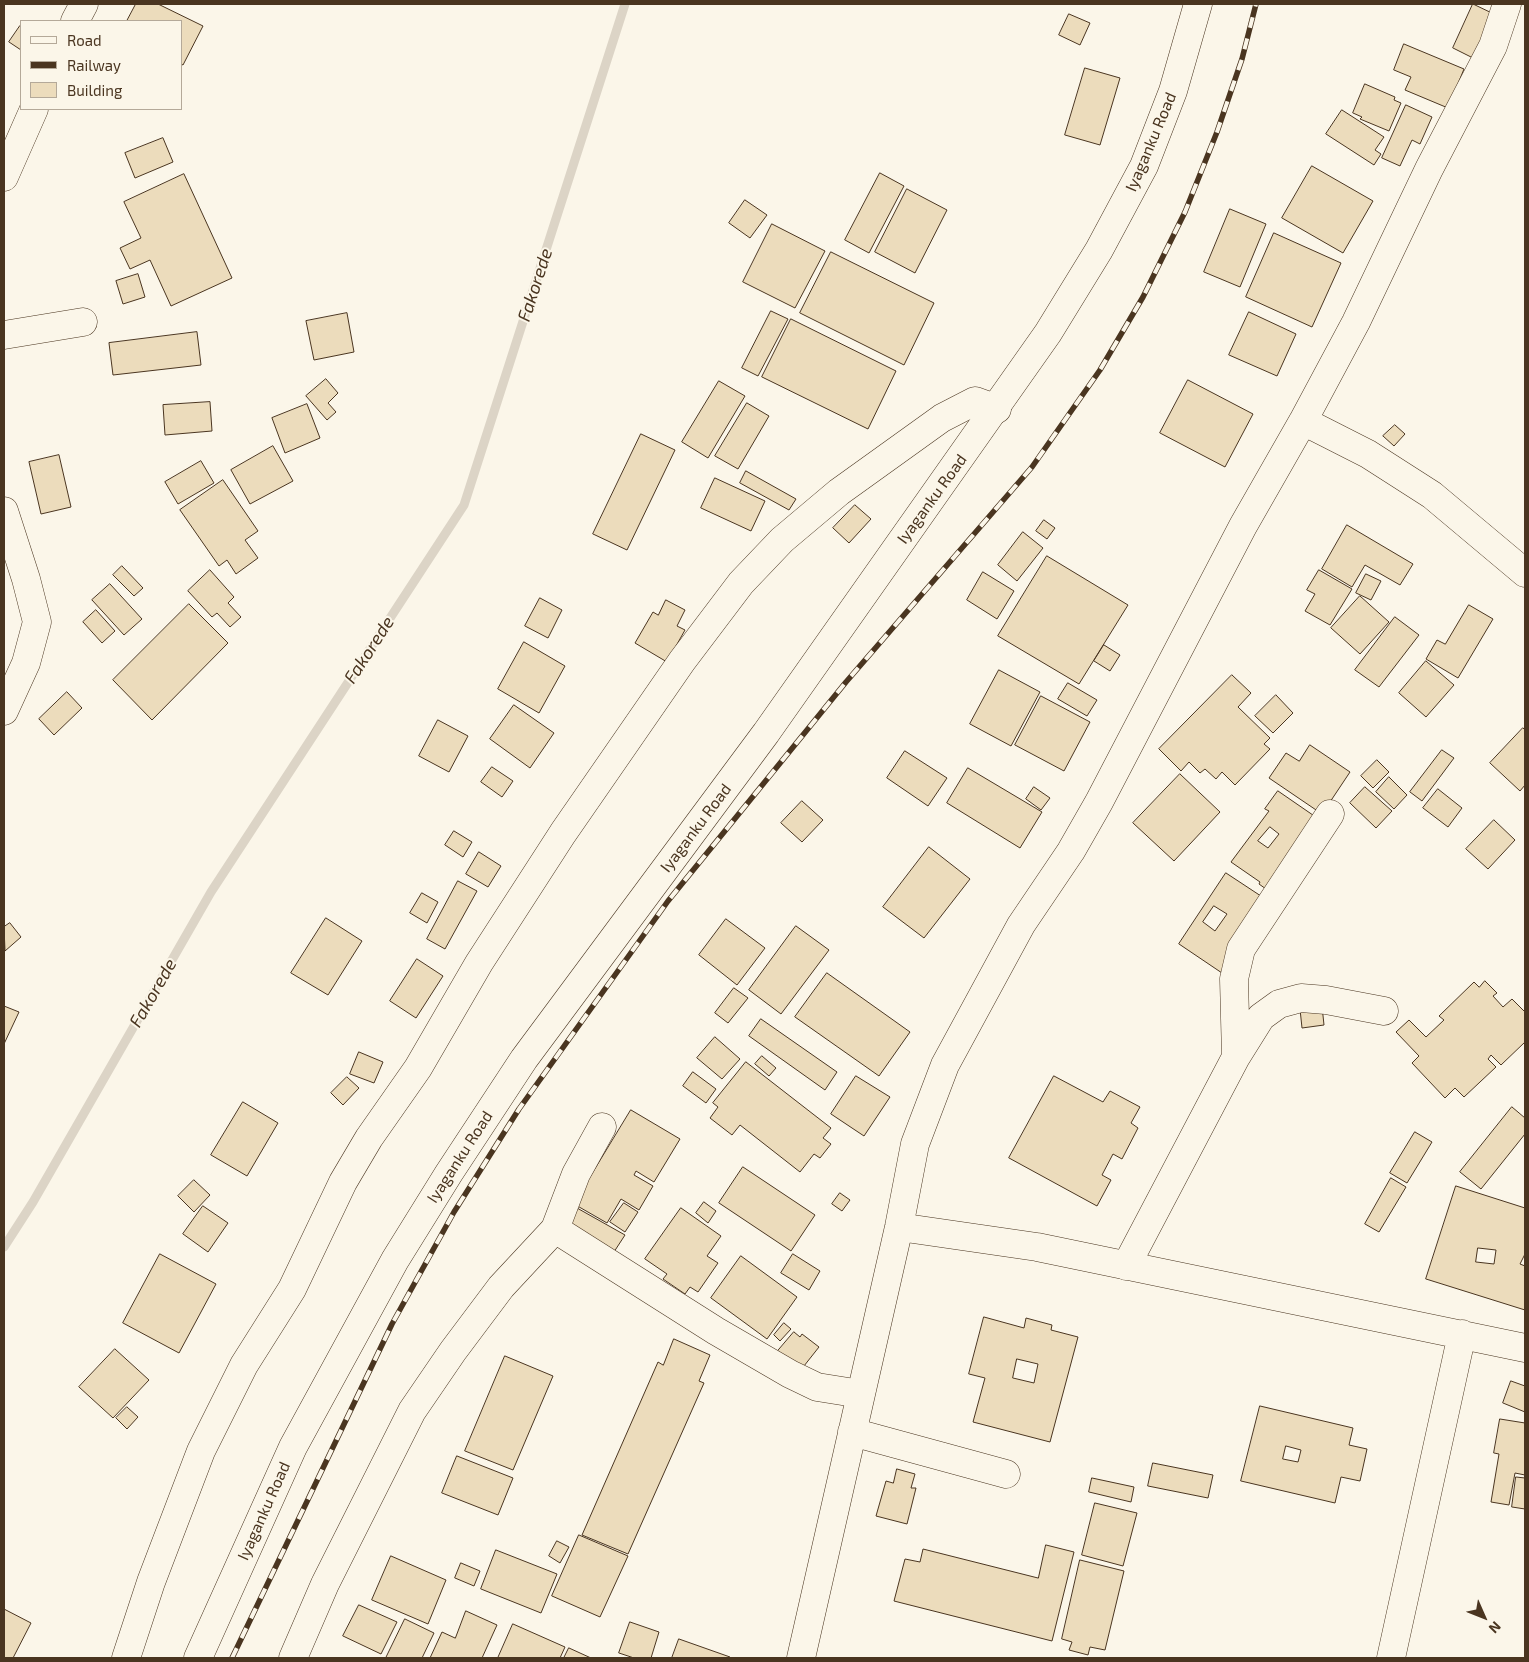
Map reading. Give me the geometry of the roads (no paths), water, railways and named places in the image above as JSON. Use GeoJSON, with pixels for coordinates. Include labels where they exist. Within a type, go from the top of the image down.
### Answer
{"type":"FeatureCollection","features":[{"type":"Feature","properties":{"kind":"main road"},"geometry":{"type":"LineString","coordinates":[[76,20],[84,4]]}},
{"type":"Feature","properties":{"kind":"main road","name":"Iyaganku Road"},"geometry":{"type":"LineString","coordinates":[[198,1658],[293,1447],[395,1260],[449,1173],[524,1059],[766,733],[997,409],[1048,334],[1098,250],[1144,166],[1173,91],[1198,4]]}},
{"type":"Feature","properties":{"kind":"main road"},"geometry":{"type":"LineString","coordinates":[[801,1658],[899,1227],[905,1185],[915,1144],[945,1065],[1021,925],[1071,851],[1099,802],[1243,526],[1304,421],[1356,322],[1430,169],[1477,79],[1493,46],[1507,4]]}},
{"type":"Feature","properties":{"kind":"main road"},"geometry":{"type":"LineString","coordinates":[[4,177],[34,110]]}},
{"type":"Feature","properties":{"kind":"main road"},"geometry":{"type":"LineString","coordinates":[[4,335],[83,322]]}},
{"type":"Feature","properties":{"kind":"main road"},"geometry":{"type":"LineString","coordinates":[[126,1658],[151,1582],[201,1451],[244,1365],[292,1289],[342,1182],[369,1138],[418,1068],[479,963],[563,833],[676,670],[741,582],[782,540],[839,492],[942,418],[976,401],[997,409]]}},
{"type":"Feature","properties":{"kind":"main road"},"geometry":{"type":"LineString","coordinates":[[1304,421],[1368,454],[1432,495],[1525,573]]}},
{"type":"Feature","properties":{"kind":"main road"},"geometry":{"type":"LineString","coordinates":[[4,511],[26,579],[37,622],[26,663],[4,711]]}},
{"type":"Feature","properties":{"kind":"main road"},"geometry":{"type":"LineString","coordinates":[[1236,1057],[1234,978],[1241,948],[1330,814]]}},
{"type":"Feature","properties":{"kind":"main road"},"geometry":{"type":"LineString","coordinates":[[1126,1266],[1236,1057],[1261,1017],[1279,1004],[1301,998],[1326,1000],[1384,1011]]}},
{"type":"Feature","properties":{"kind":"main road"},"geometry":{"type":"LineString","coordinates":[[293,1658],[326,1584],[412,1411],[453,1351],[501,1287],[556,1229],[576,1174],[602,1127]]}},
{"type":"Feature","properties":{"kind":"main road"},"geometry":{"type":"LineString","coordinates":[[899,1227],[1037,1247],[1525,1348]]}},
{"type":"Feature","properties":{"kind":"main road"},"geometry":{"type":"LineString","coordinates":[[556,1229],[716,1330],[790,1374],[817,1387],[861,1394]]}},
{"type":"Feature","properties":{"kind":"main road"},"geometry":{"type":"LineString","coordinates":[[1391,1658],[1462,1334]]}},
{"type":"Feature","properties":{"kind":"main road"},"geometry":{"type":"LineString","coordinates":[[852,1432],[1006,1474]]}},
{"type":"Feature","properties":{"kind":"waterway","name":"Fakorede"},"geometry":{"type":"LineString","coordinates":[[4,1247],[33,1202],[211,892],[464,505],[625,4]]}},
{"type":"Feature","properties":{"kind":"railway"},"geometry":{"type":"LineString","coordinates":[[232,1658],[392,1324],[454,1212],[519,1109],[668,901],[846,682],[1032,467],[1100,370],[1143,297],[1185,212],[1217,132],[1242,59],[1256,4]]}}]}
